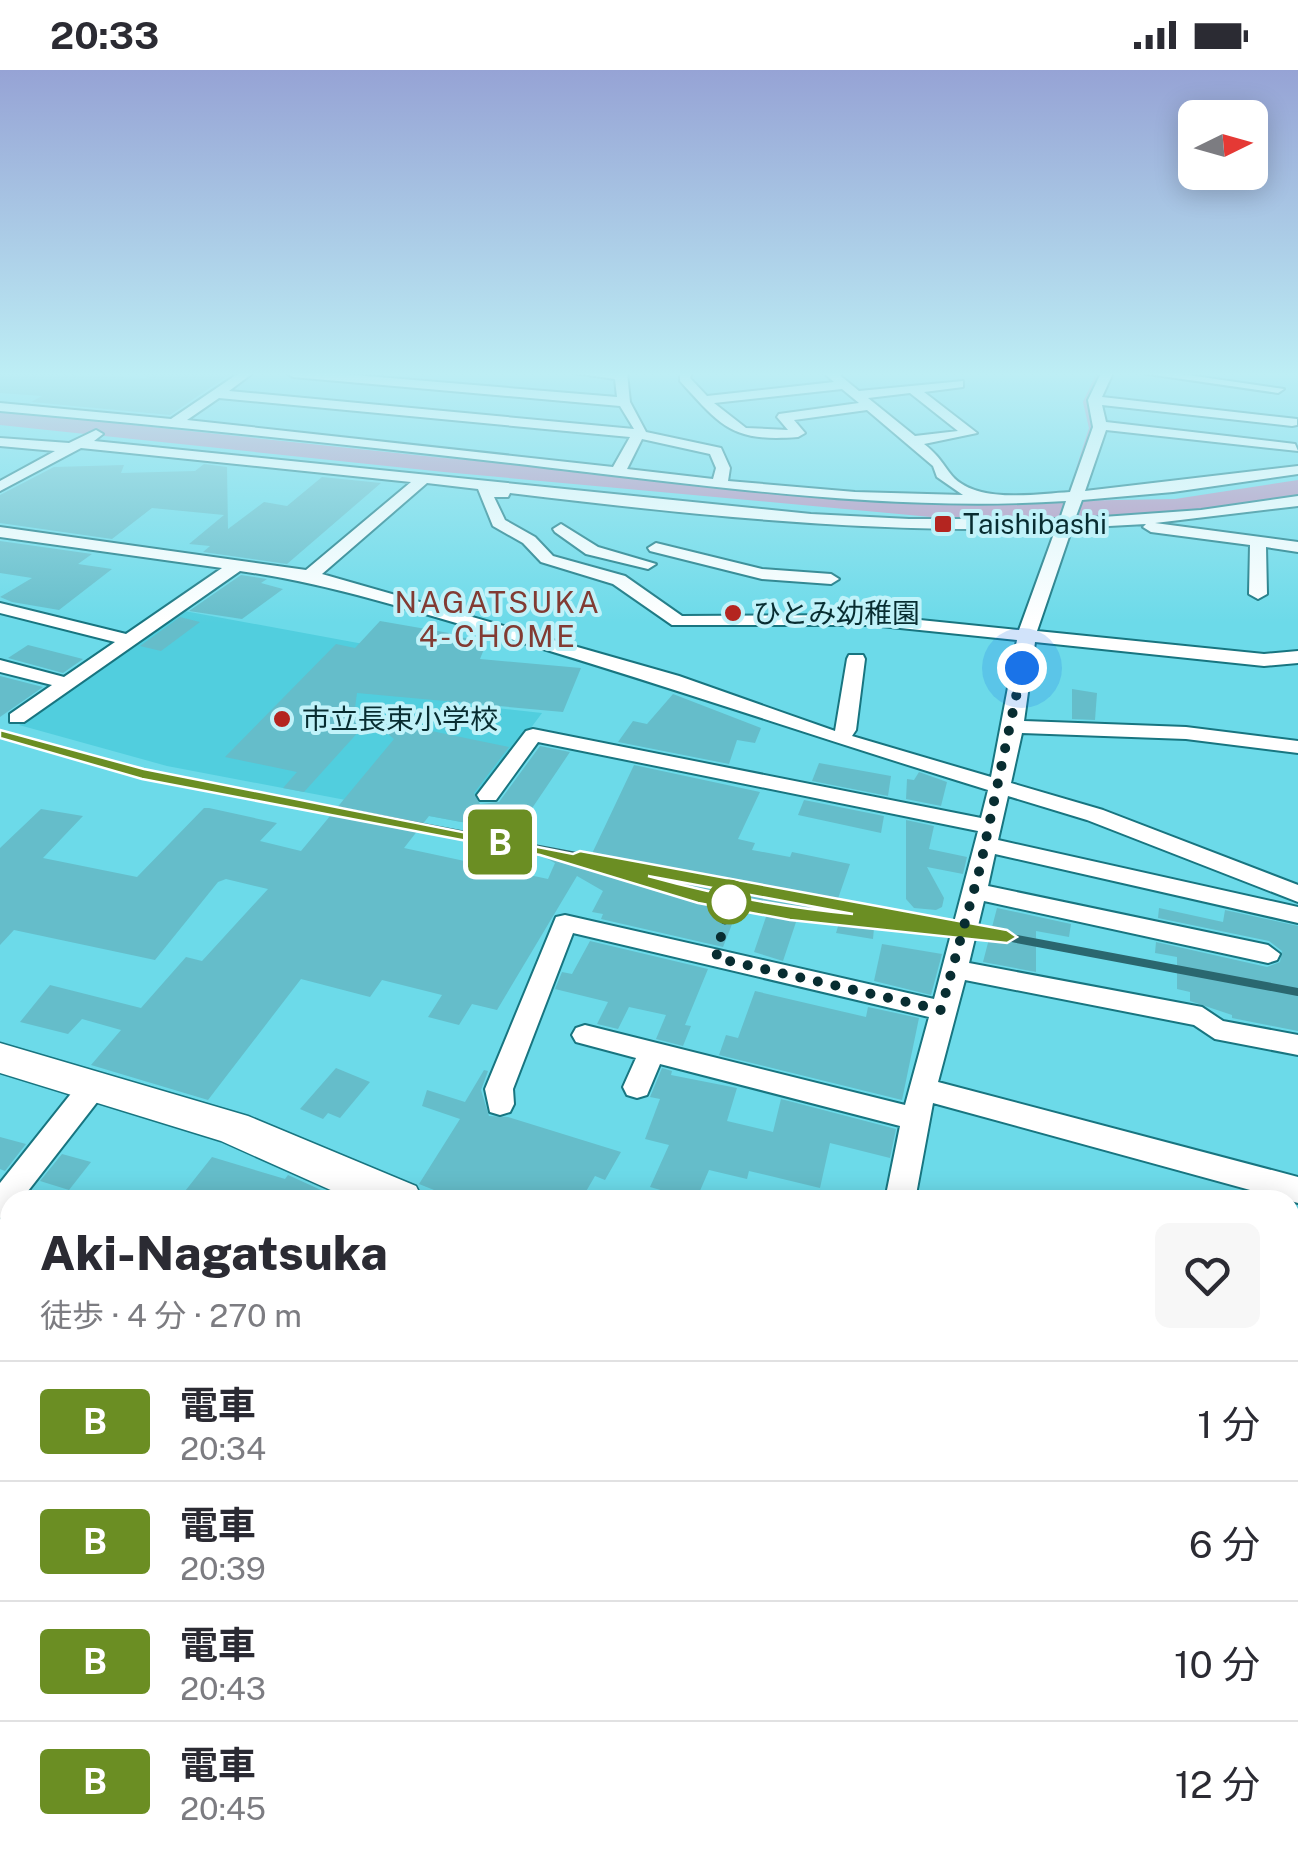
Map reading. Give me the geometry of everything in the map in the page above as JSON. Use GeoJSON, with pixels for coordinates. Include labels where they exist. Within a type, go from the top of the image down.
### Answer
{"type":"FeatureCollection","features":[{"type":"Feature","properties":{"kind":"main road"},"geometry":{"type":"LineString","coordinates":[[0,1058],[248,1134],[377,1190]]}},
{"type":"Feature","properties":{"kind":"street"},"geometry":{"type":"LineString","coordinates":[[0,487],[58,457]]}},
{"type":"Feature","properties":{"kind":"street"},"geometry":{"type":"LineString","coordinates":[[204,457],[520,490],[663,535],[762,574],[831,579]]}},
{"type":"Feature","properties":{"kind":"street"},"geometry":{"type":"LineString","coordinates":[[569,457],[618,471],[792,492],[978,499],[1077,498],[1296,469]]}},
{"type":"Feature","properties":{"kind":"street"},"geometry":{"type":"LineString","coordinates":[[618,471],[627,457]]}},
{"type":"Feature","properties":{"kind":"street"},"geometry":{"type":"LineString","coordinates":[[718,457],[723,468],[720,483]]}},
{"type":"Feature","properties":{"kind":"street"},"geometry":{"type":"LineString","coordinates":[[931,457],[940,464],[942,474],[978,499]]}},
{"type":"Feature","properties":{"kind":"street"},"geometry":{"type":"LineString","coordinates":[[902,1190],[922,1089],[975,891],[1013,727],[1027,638],[1069,523],[1087,457]]}},
{"type":"Feature","properties":{"kind":"street"},"geometry":{"type":"LineString","coordinates":[[310,576],[423,479]]}},
{"type":"Feature","properties":{"kind":"street"},"geometry":{"type":"LineString","coordinates":[[520,490],[517,495],[484,491],[499,523],[529,540],[548,559],[635,589],[678,622],[871,620],[1264,660],[1298,657]]}},
{"type":"Feature","properties":{"kind":"street"},"geometry":{"type":"LineString","coordinates":[[560,529],[592,551],[663,535],[1144,520],[1298,500]]}},
{"type":"Feature","properties":{"kind":"street"},"geometry":{"type":"LineString","coordinates":[[1144,520],[1153,530],[1298,548]]}},
{"type":"Feature","properties":{"kind":"street"},"geometry":{"type":"LineString","coordinates":[[0,532],[310,576],[672,680],[840,739],[1096,816],[1298,894]]}},
{"type":"Feature","properties":{"kind":"street"},"geometry":{"type":"LineString","coordinates":[[635,589],[663,535]]}},
{"type":"Feature","properties":{"kind":"street"},"geometry":{"type":"LineString","coordinates":[[1258,542],[1258,594]]}},
{"type":"Feature","properties":{"kind":"street"},"geometry":{"type":"LineString","coordinates":[[17,718],[235,567]]}},
{"type":"Feature","properties":{"kind":"street"},"geometry":{"type":"LineString","coordinates":[[0,608],[128,640]]}},
{"type":"Feature","properties":{"kind":"street"},"geometry":{"type":"LineString","coordinates":[[840,739],[846,730],[856,659]]}},
{"type":"Feature","properties":{"kind":"street"},"geometry":{"type":"LineString","coordinates":[[0,666],[67,683]]}},
{"type":"Feature","properties":{"kind":"street"},"geometry":{"type":"LineString","coordinates":[[1013,727],[1186,734],[1298,747]]}},
{"type":"Feature","properties":{"kind":"street"},"geometry":{"type":"LineString","coordinates":[[488,794],[533,734],[988,836],[1298,915]]}},
{"type":"Feature","properties":{"kind":"street"},"geometry":{"type":"LineString","coordinates":[[975,891],[1268,954]]}},
{"type":"Feature","properties":{"kind":"street"},"geometry":{"type":"LineString","coordinates":[[500,1104],[500,1090],[516,1043],[566,923],[941,1010]]}},
{"type":"Feature","properties":{"kind":"street"},"geometry":{"type":"LineString","coordinates":[[952,969],[1202,1017],[1215,1029],[1298,1044]]}},
{"type":"Feature","properties":{"kind":"street"},"geometry":{"type":"LineString","coordinates":[[586,1036],[916,1119]]}},
{"type":"Feature","properties":{"kind":"street"},"geometry":{"type":"LineString","coordinates":[[637,1088],[652,1052]]}},
{"type":"Feature","properties":{"kind":"street"},"geometry":{"type":"LineString","coordinates":[[11,1190],[94,1084]]}},
{"type":"Feature","properties":{"kind":"street"},"geometry":{"type":"LineString","coordinates":[[922,1089],[1298,1190]]}},
{"type":"Feature","properties":{"kind":"shaded area","name":"市立長束小学校"},"geometry":{"type":"Polygon","coordinates":[[[179,610],[477,665],[458,704],[542,713],[461,822],[167,766],[19,725],[179,610]]]}},
{"type":"Feature","properties":{"kind":"building"},"geometry":{"type":"Polygon","coordinates":[[[204,464],[227,467],[228,529],[264,502],[287,506],[322,477],[381,483],[287,564],[203,552],[210,546],[189,544],[224,515],[152,508],[112,539],[0,523],[0,495],[54,467],[124,465],[121,473],[195,471],[204,464]]]}},
{"type":"Feature","properties":{"kind":"building"},"geometry":{"type":"Polygon","coordinates":[[[0,541],[92,554],[78,564],[112,569],[59,610],[12,602],[0,597],[32,578],[0,573],[0,541]]]}},
{"type":"Feature","properties":{"kind":"building"},"geometry":{"type":"Polygon","coordinates":[[[241,575],[267,579],[261,583],[283,589],[242,619],[189,611],[241,575]]]}},
{"type":"Feature","properties":{"kind":"building"},"geometry":{"type":"Polygon","coordinates":[[[180,617],[200,622],[161,651],[140,646],[180,617]]]}},
{"type":"Feature","properties":{"kind":"building"},"geometry":{"type":"Polygon","coordinates":[[[380,621],[449,633],[446,637],[488,639],[480,659],[581,668],[563,712],[357,693],[354,715],[509,747],[474,793],[480,804],[499,802],[540,746],[570,752],[516,832],[429,816],[404,848],[548,879],[555,863],[545,854],[588,862],[634,765],[760,792],[738,839],[755,843],[752,850],[790,857],[792,852],[850,864],[832,916],[800,910],[783,961],[754,952],[767,914],[740,904],[723,947],[601,919],[603,914],[592,912],[603,891],[577,876],[497,1010],[472,1004],[459,1025],[428,1017],[442,995],[382,980],[370,997],[301,979],[208,1100],[91,1065],[121,1030],[82,1019],[68,1034],[20,1022],[50,985],[141,1008],[186,957],[202,961],[268,889],[226,879],[218,882],[155,960],[14,930],[0,945],[0,848],[41,809],[83,816],[43,858],[137,877],[204,808],[209,808],[277,823],[260,841],[301,851],[394,739],[370,719],[304,792],[283,788],[297,772],[225,757],[336,644],[355,648],[380,621]]]}},
{"type":"Feature","properties":{"kind":"building"},"geometry":{"type":"Polygon","coordinates":[[[28,645],[83,659],[63,673],[8,658],[28,645]]]}},
{"type":"Feature","properties":{"kind":"building"},"geometry":{"type":"Polygon","coordinates":[[[0,676],[43,687],[0,717],[0,676]]]}},
{"type":"Feature","properties":{"kind":"building"},"geometry":{"type":"Polygon","coordinates":[[[1072,689],[1097,693],[1095,720],[1072,719],[1072,689]]]}},
{"type":"Feature","properties":{"kind":"building"},"geometry":{"type":"Polygon","coordinates":[[[673,694],[761,728],[755,743],[737,740],[729,764],[618,742],[633,721],[647,724],[673,694]]]}},
{"type":"Feature","properties":{"kind":"building"},"geometry":{"type":"Polygon","coordinates":[[[819,763],[891,776],[888,796],[812,781],[819,763]]]}},
{"type":"Feature","properties":{"kind":"building"},"geometry":{"type":"Polygon","coordinates":[[[919,772],[947,782],[941,806],[906,799],[907,779],[914,780],[919,772]]]}},
{"type":"Feature","properties":{"kind":"building"},"geometry":{"type":"Polygon","coordinates":[[[804,800],[884,816],[881,833],[798,815],[804,800]]]}},
{"type":"Feature","properties":{"kind":"building"},"geometry":{"type":"Polygon","coordinates":[[[906,820],[934,826],[929,849],[967,857],[963,874],[927,867],[944,898],[942,907],[936,910],[914,908],[906,899],[906,820]]]}},
{"type":"Feature","properties":{"kind":"building"},"geometry":{"type":"Polygon","coordinates":[[[997,908],[1071,924],[1069,937],[1036,931],[1036,972],[983,962],[997,908]]]}},
{"type":"Feature","properties":{"kind":"building"},"geometry":{"type":"Polygon","coordinates":[[[1159,908],[1223,922],[1225,910],[1298,926],[1298,1031],[1232,1018],[1190,1001],[1190,992],[1177,989],[1177,957],[1155,953],[1156,942],[1267,967],[1280,962],[1282,951],[1269,941],[1158,918],[1159,908]]]}},
{"type":"Feature","properties":{"kind":"building"},"geometry":{"type":"Polygon","coordinates":[[[843,910],[875,917],[873,939],[836,933],[843,910]]]}},
{"type":"Feature","properties":{"kind":"building"},"geometry":{"type":"Polygon","coordinates":[[[590,941],[708,969],[685,1025],[691,1026],[683,1046],[656,1039],[666,1015],[629,1007],[618,1029],[597,1024],[608,1002],[555,989],[562,972],[572,974],[590,941]]]}},
{"type":"Feature","properties":{"kind":"building"},"geometry":{"type":"Polygon","coordinates":[[[882,944],[942,954],[931,995],[874,981],[882,944]]]}},
{"type":"Feature","properties":{"kind":"building"},"geometry":{"type":"Polygon","coordinates":[[[755,991],[866,1017],[868,1007],[919,1018],[902,1100],[719,1055],[726,1035],[738,1038],[755,991]]]}},
{"type":"Feature","properties":{"kind":"building"},"geometry":{"type":"Polygon","coordinates":[[[336,1068],[370,1082],[340,1118],[328,1113],[323,1119],[300,1109],[336,1068]]]}},
{"type":"Feature","properties":{"kind":"building"},"geometry":{"type":"Polygon","coordinates":[[[662,1068],[672,1071],[671,1075],[737,1088],[727,1121],[773,1132],[781,1099],[896,1129],[890,1158],[830,1143],[820,1188],[749,1171],[747,1179],[709,1170],[700,1190],[660,1190],[650,1187],[669,1145],[645,1139],[660,1099],[650,1097],[662,1068]]]}},
{"type":"Feature","properties":{"kind":"building"},"geometry":{"type":"Polygon","coordinates":[[[484,1070],[488,1071],[481,1090],[489,1116],[508,1117],[621,1152],[605,1180],[595,1176],[587,1190],[434,1190],[419,1184],[460,1119],[422,1106],[427,1090],[465,1102],[484,1070]]]}},
{"type":"Feature","properties":{"kind":"building"},"geometry":{"type":"Polygon","coordinates":[[[0,1137],[26,1144],[5,1171],[0,1169],[0,1137]]]}},
{"type":"Feature","properties":{"kind":"building"},"geometry":{"type":"Polygon","coordinates":[[[62,1154],[91,1162],[69,1190],[40,1181],[62,1154]]]}},
{"type":"Feature","properties":{"kind":"building"},"geometry":{"type":"Polygon","coordinates":[[[212,1157],[285,1179],[288,1175],[321,1190],[186,1190],[212,1157]]]}},
{"type":"Feature","properties":{"kind":"waterway"},"geometry":{"type":"LineString","coordinates":[[364,457],[953,511],[1175,507],[1298,488]]}},
{"type":"Feature","properties":{"kind":"waterway"},"geometry":{"type":"LineString","coordinates":[[1074,482],[1082,457]]}},
{"type":"Feature","properties":{"kind":"waterway"},"geometry":{"type":"LineString","coordinates":[[1026,511],[1037,502]]}},
{"type":"Feature","properties":{"kind":"railway"},"geometry":{"type":"LineString","coordinates":[[0,735],[84,758]]}},
{"type":"Feature","properties":{"kind":"railway"},"geometry":{"type":"LineString","coordinates":[[75,756],[142,774],[1298,992]]}},
{"type":"Feature","properties":{"kind":"railway"},"geometry":{"type":"LineString","coordinates":[[632,879],[790,914],[853,921]]}},
{"type":"Feature","properties":{"kind":"train","name":"B"},"geometry":{"type":"LineString","coordinates":[[0,735],[142,774],[542,850],[698,896],[790,914],[1007,937],[580,857]]}},
{"type":"Feature","properties":{"kind":"place","name":"Taishibashi"},"geometry":{"type":"Point","coordinates":[943,524]}},
{"type":"Feature","properties":{"kind":"place","name":"ひとみ幼稚園"},"geometry":{"type":"Point","coordinates":[733,613]}},
{"type":"Feature","properties":{"kind":"place","name":"市立長束小学校"},"geometry":{"type":"Point","coordinates":[282,719]}},
{"type":"Feature","properties":{"kind":"district","name":"NAGATSUKA 4-CHOME"},"geometry":{"type":"Point","coordinates":[498,620]}},
{"type":"Feature","properties":{"kind":"route"},"geometry":{"type":"LineString","coordinates":[[729,902],[716,958],[941,1010],[966,930],[1013,727],[1022,668]]}}]}
